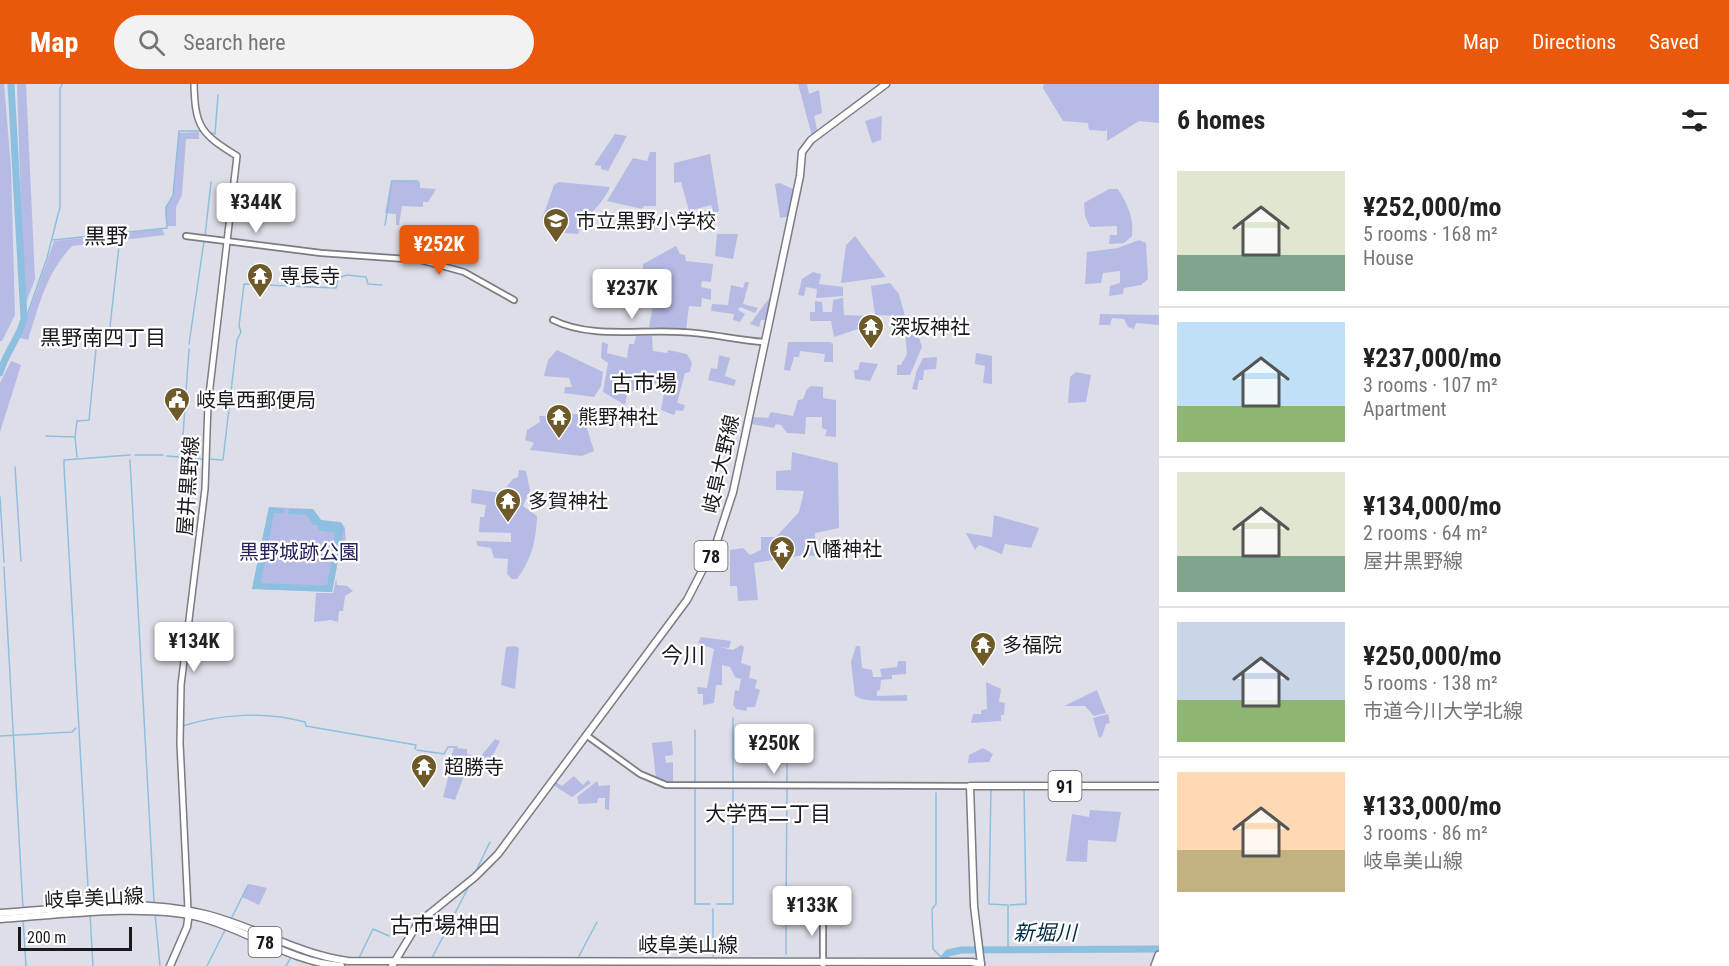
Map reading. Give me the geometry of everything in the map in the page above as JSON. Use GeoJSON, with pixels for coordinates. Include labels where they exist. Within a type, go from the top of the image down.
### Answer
{"type":"FeatureCollection","features":[{"type":"Feature","properties":{"kind":"main road","name":"屋井黒野線"},"geometry":{"type":"LineString","coordinates":[[189,913],[180,743],[181,685],[206,489],[208,404],[237,156],[211,140],[200,128],[196,116],[194,84]]}},
{"type":"Feature","properties":{"kind":"main road","name":"岐阜大野線"},"geometry":{"type":"LineString","coordinates":[[393,964],[423,918],[468,883],[498,854],[687,600],[716,544],[733,492],[804,148],[886,84]]}},
{"type":"Feature","properties":{"kind":"main road","name":"岐阜美山線"},"geometry":{"type":"LineString","coordinates":[[393,964],[946,962],[979,965],[970,786]]}},
{"type":"Feature","properties":{"kind":"main road","name":"91"},"geometry":{"type":"LineString","coordinates":[[970,786],[1159,786]]}},
{"type":"Feature","properties":{"kind":"main road","name":"岐阜美山線"},"geometry":{"type":"LineString","coordinates":[[0,913],[122,906],[167,906],[189,913]]}},
{"type":"Feature","properties":{"kind":"main road","name":"岐阜美山線"},"geometry":{"type":"LineString","coordinates":[[0,919],[147,911],[189,913]]}},
{"type":"Feature","properties":{"kind":"main road","name":"78"},"geometry":{"type":"LineString","coordinates":[[189,913],[220,918],[323,957],[393,964]]}},
{"type":"Feature","properties":{"kind":"main road","name":"78"},"geometry":{"type":"LineString","coordinates":[[189,913],[303,958],[341,966]]}},
{"type":"Feature","properties":{"kind":"main road"},"geometry":{"type":"LineString","coordinates":[[170,966],[189,913]]}},
{"type":"Feature","properties":{"kind":"street"},"geometry":{"type":"LineString","coordinates":[[186,236],[351,256],[420,260],[464,272],[514,300]]}},
{"type":"Feature","properties":{"kind":"street"},"geometry":{"type":"LineString","coordinates":[[553,320],[576,329],[680,332],[764,342]]}},
{"type":"Feature","properties":{"kind":"street"},"geometry":{"type":"LineString","coordinates":[[586,735],[640,774],[666,785],[970,786]]}},
{"type":"Feature","properties":{"kind":"street"},"geometry":{"type":"LineString","coordinates":[[823,907],[823,964]]}},
{"type":"Feature","properties":{"kind":"green space"},"geometry":{"type":"Polygon","coordinates":[[[0,84],[4,84],[11,168],[15,315],[2,341],[0,341],[0,84]]]}},
{"type":"Feature","properties":{"kind":"green space"},"geometry":{"type":"Polygon","coordinates":[[[17,84],[26,84],[35,279],[24,308],[17,84]]]}},
{"type":"Feature","properties":{"kind":"green space"},"geometry":{"type":"Polygon","coordinates":[[[798,84],[807,84],[809,94],[819,90],[822,113],[814,116],[818,134],[812,136],[798,84]]]}},
{"type":"Feature","properties":{"kind":"green space"},"geometry":{"type":"Polygon","coordinates":[[[1044,84],[1159,84],[1159,123],[1139,121],[1107,141],[1107,129],[1106,131],[1089,130],[1088,123],[1063,121],[1043,88],[1044,84]]]}},
{"type":"Feature","properties":{"kind":"green space"},"geometry":{"type":"Polygon","coordinates":[[[882,116],[881,140],[872,143],[865,121],[882,116]]]}},
{"type":"Feature","properties":{"kind":"green space"},"geometry":{"type":"Polygon","coordinates":[[[199,132],[199,139],[186,139],[182,195],[176,207],[176,226],[166,226],[165,207],[173,195],[179,133],[199,132]]]}},
{"type":"Feature","properties":{"kind":"green space"},"geometry":{"type":"Polygon","coordinates":[[[615,134],[627,136],[608,171],[601,169],[601,166],[594,165],[615,134]]]}},
{"type":"Feature","properties":{"kind":"green space"},"geometry":{"type":"Polygon","coordinates":[[[650,152],[656,152],[656,206],[644,206],[642,209],[607,201],[633,158],[647,161],[650,152]]]}},
{"type":"Feature","properties":{"kind":"green space"},"geometry":{"type":"Polygon","coordinates":[[[710,154],[719,211],[714,214],[711,205],[689,211],[681,182],[674,183],[674,163],[710,154]]]}},
{"type":"Feature","properties":{"kind":"green space"},"geometry":{"type":"Polygon","coordinates":[[[391,180],[420,182],[420,188],[436,189],[428,202],[423,202],[423,207],[402,206],[399,225],[396,225],[396,214],[385,213],[391,180]]]}},
{"type":"Feature","properties":{"kind":"green space"},"geometry":{"type":"Polygon","coordinates":[[[559,182],[610,187],[578,234],[552,232],[542,219],[554,185],[559,182]]]}},
{"type":"Feature","properties":{"kind":"green space"},"geometry":{"type":"Polygon","coordinates":[[[780,183],[795,190],[790,216],[780,218],[775,184],[780,183]]]}},
{"type":"Feature","properties":{"kind":"green space"},"geometry":{"type":"Polygon","coordinates":[[[1109,189],[1118,189],[1131,217],[1132,236],[1124,243],[1109,244],[1110,235],[1117,235],[1117,226],[1090,227],[1085,216],[1084,203],[1109,189]]]}},
{"type":"Feature","properties":{"kind":"green space"},"geometry":{"type":"Polygon","coordinates":[[[162,229],[165,235],[72,246],[63,256],[50,279],[28,340],[20,338],[54,241],[162,229]]]}},
{"type":"Feature","properties":{"kind":"green space"},"geometry":{"type":"Polygon","coordinates":[[[717,234],[738,234],[733,259],[715,256],[717,234]]]}},
{"type":"Feature","properties":{"kind":"green space"},"geometry":{"type":"Polygon","coordinates":[[[855,236],[886,277],[841,283],[846,245],[855,236]]]}},
{"type":"Feature","properties":{"kind":"green space"},"geometry":{"type":"Polygon","coordinates":[[[1139,240],[1146,243],[1148,279],[1141,285],[1124,288],[1123,294],[1109,296],[1110,286],[1120,283],[1120,271],[1103,273],[1101,283],[1085,284],[1087,252],[1118,248],[1139,240]]]}},
{"type":"Feature","properties":{"kind":"green space"},"geometry":{"type":"Polygon","coordinates":[[[676,246],[680,254],[685,255],[686,261],[713,264],[711,282],[702,281],[701,287],[711,289],[711,300],[702,298],[701,307],[689,306],[686,330],[649,327],[654,300],[618,297],[619,289],[638,289],[639,278],[643,278],[643,264],[676,246]]]}},
{"type":"Feature","properties":{"kind":"green space"},"geometry":{"type":"Polygon","coordinates":[[[813,272],[821,274],[819,284],[843,287],[843,296],[816,298],[817,289],[806,287],[804,296],[798,295],[802,279],[813,272]]]}},
{"type":"Feature","properties":{"kind":"green space"},"geometry":{"type":"Polygon","coordinates":[[[745,282],[749,282],[743,304],[758,308],[755,313],[740,307],[738,310],[745,314],[740,322],[733,320],[734,314],[711,311],[712,304],[728,305],[731,285],[743,288],[745,282]]]}},
{"type":"Feature","properties":{"kind":"green space"},"geometry":{"type":"Polygon","coordinates":[[[890,283],[899,294],[905,316],[875,315],[871,286],[890,283]]]}},
{"type":"Feature","properties":{"kind":"green space"},"geometry":{"type":"Polygon","coordinates":[[[770,297],[772,299],[767,320],[761,320],[759,327],[750,324],[770,297]]]}},
{"type":"Feature","properties":{"kind":"green space"},"geometry":{"type":"Polygon","coordinates":[[[843,298],[844,315],[868,316],[870,325],[834,337],[831,321],[810,321],[810,312],[815,312],[815,301],[822,302],[823,312],[832,312],[833,300],[843,298]]]}},
{"type":"Feature","properties":{"kind":"green space"},"geometry":{"type":"Polygon","coordinates":[[[1100,314],[1159,315],[1159,325],[1136,323],[1134,329],[1128,327],[1124,319],[1112,318],[1110,325],[1099,325],[1100,314]]]}},
{"type":"Feature","properties":{"kind":"green space"},"geometry":{"type":"Polygon","coordinates":[[[905,332],[918,334],[922,347],[910,375],[897,375],[897,365],[901,365],[907,354],[905,332]]]}},
{"type":"Feature","properties":{"kind":"green space"},"geometry":{"type":"Polygon","coordinates":[[[636,336],[652,336],[653,351],[667,353],[668,350],[687,354],[692,363],[690,372],[685,373],[677,403],[685,405],[683,411],[676,410],[674,415],[661,410],[665,387],[654,383],[651,391],[635,388],[632,392],[628,390],[625,405],[603,392],[608,363],[601,358],[602,342],[608,344],[607,353],[627,358],[629,344],[634,344],[636,336]]]}},
{"type":"Feature","properties":{"kind":"green space"},"geometry":{"type":"Polygon","coordinates":[[[788,342],[830,342],[833,344],[833,362],[824,362],[825,354],[800,351],[799,357],[794,357],[790,371],[784,370],[788,342]]]}},
{"type":"Feature","properties":{"kind":"green space"},"geometry":{"type":"Polygon","coordinates":[[[557,350],[603,372],[601,386],[594,397],[564,393],[565,387],[572,387],[569,378],[544,376],[548,360],[557,350]]]}},
{"type":"Feature","properties":{"kind":"green space"},"geometry":{"type":"Polygon","coordinates":[[[976,353],[992,356],[992,384],[983,383],[985,366],[975,364],[976,353]]]}},
{"type":"Feature","properties":{"kind":"green space"},"geometry":{"type":"Polygon","coordinates":[[[719,355],[730,358],[725,376],[736,380],[734,386],[708,380],[711,368],[717,369],[719,355]]]}},
{"type":"Feature","properties":{"kind":"green space"},"geometry":{"type":"Polygon","coordinates":[[[937,357],[936,369],[924,370],[923,380],[919,380],[917,390],[912,389],[923,358],[937,357]]]}},
{"type":"Feature","properties":{"kind":"green space"},"geometry":{"type":"Polygon","coordinates":[[[11,361],[21,365],[0,432],[0,383],[11,361]]]}},
{"type":"Feature","properties":{"kind":"green space"},"geometry":{"type":"Polygon","coordinates":[[[860,362],[878,364],[870,381],[855,379],[854,370],[858,370],[860,362]]]}},
{"type":"Feature","properties":{"kind":"green space"},"geometry":{"type":"Polygon","coordinates":[[[1076,372],[1091,375],[1086,402],[1068,403],[1070,377],[1076,372]]]}},
{"type":"Feature","properties":{"kind":"green space"},"geometry":{"type":"Polygon","coordinates":[[[811,386],[823,387],[823,398],[836,400],[836,437],[825,436],[827,430],[822,428],[822,417],[806,417],[805,434],[787,433],[781,425],[776,424],[774,428],[752,424],[753,417],[768,418],[771,412],[793,416],[798,400],[803,399],[807,389],[811,386]]]}},
{"type":"Feature","properties":{"kind":"green space","name":"熊野神社"},"geometry":{"type":"Polygon","coordinates":[[[546,412],[586,415],[586,425],[594,451],[582,456],[530,450],[534,443],[525,440],[527,430],[540,422],[539,416],[546,416],[546,412]]]}},
{"type":"Feature","properties":{"kind":"green space"},"geometry":{"type":"Polygon","coordinates":[[[792,452],[838,463],[839,528],[815,533],[816,556],[804,555],[754,563],[758,600],[738,601],[737,586],[730,586],[730,550],[743,548],[750,555],[761,550],[761,537],[776,537],[799,512],[804,491],[776,490],[776,471],[791,470],[792,452]]]}},
{"type":"Feature","properties":{"kind":"green space","name":"多賀神社"},"geometry":{"type":"Polygon","coordinates":[[[519,470],[526,471],[530,490],[523,506],[537,516],[532,549],[517,579],[512,579],[507,574],[508,559],[494,558],[491,548],[478,546],[476,541],[511,542],[511,533],[479,532],[480,517],[484,517],[486,505],[471,503],[472,489],[501,493],[513,479],[518,477],[519,470]]]}},
{"type":"Feature","properties":{"kind":"green space","name":"黒野城跡公園"},"geometry":{"type":"Polygon","coordinates":[[[269,507],[313,509],[321,520],[341,522],[345,528],[346,545],[341,545],[332,592],[252,589],[269,507]]]}},
{"type":"Feature","properties":{"kind":"green space"},"geometry":{"type":"Polygon","coordinates":[[[994,515],[1039,528],[1031,548],[1005,544],[1002,554],[979,545],[975,550],[966,533],[992,537],[994,515]]]}},
{"type":"Feature","properties":{"kind":"green space"},"geometry":{"type":"Polygon","coordinates":[[[336,579],[337,585],[347,586],[353,591],[345,596],[343,611],[339,611],[338,622],[331,620],[314,622],[316,593],[333,593],[336,579]]]}},
{"type":"Feature","properties":{"kind":"green space"},"geometry":{"type":"Polygon","coordinates":[[[701,637],[731,641],[729,648],[719,647],[733,650],[741,645],[744,647],[741,663],[751,666],[749,678],[757,680],[755,688],[760,690],[755,707],[747,707],[746,711],[736,709],[733,705],[735,690],[739,691],[741,679],[735,677],[730,667],[722,665],[722,685],[716,685],[714,703],[703,705],[703,694],[698,694],[697,687],[707,688],[714,649],[698,643],[701,637]]]}},
{"type":"Feature","properties":{"kind":"green space"},"geometry":{"type":"Polygon","coordinates":[[[856,646],[860,646],[862,668],[872,670],[873,677],[882,677],[880,669],[897,667],[898,661],[906,661],[906,674],[892,675],[892,679],[881,680],[877,696],[907,695],[907,701],[872,700],[855,696],[851,662],[856,646]]]}},
{"type":"Feature","properties":{"kind":"green space"},"geometry":{"type":"Polygon","coordinates":[[[506,647],[519,648],[515,689],[501,685],[506,647]]]}},
{"type":"Feature","properties":{"kind":"green space"},"geometry":{"type":"Polygon","coordinates":[[[986,682],[1001,689],[999,702],[1005,703],[1004,715],[1001,715],[1001,721],[971,723],[973,714],[981,714],[981,710],[987,709],[986,682]]]}},
{"type":"Feature","properties":{"kind":"green space"},"geometry":{"type":"Polygon","coordinates":[[[1097,690],[1106,713],[1094,716],[1085,706],[1064,706],[1097,690]]]}},
{"type":"Feature","properties":{"kind":"green space"},"geometry":{"type":"Polygon","coordinates":[[[1108,714],[1110,723],[1106,724],[1099,738],[1093,718],[1108,714]]]}},
{"type":"Feature","properties":{"kind":"green space"},"geometry":{"type":"Polygon","coordinates":[[[777,726],[785,728],[785,764],[776,762],[777,726]]]}},
{"type":"Feature","properties":{"kind":"green space"},"geometry":{"type":"Polygon","coordinates":[[[495,739],[500,741],[488,765],[468,765],[455,800],[443,797],[449,774],[445,772],[454,748],[467,749],[467,754],[480,757],[495,739]]]}},
{"type":"Feature","properties":{"kind":"green space"},"geometry":{"type":"Polygon","coordinates":[[[672,741],[673,755],[665,756],[666,763],[673,762],[673,783],[656,778],[652,743],[672,741]]]}},
{"type":"Feature","properties":{"kind":"green space"},"geometry":{"type":"Polygon","coordinates":[[[983,748],[993,754],[989,762],[968,763],[969,755],[983,748]]]}},
{"type":"Feature","properties":{"kind":"green space"},"geometry":{"type":"Polygon","coordinates":[[[574,776],[583,785],[588,780],[591,783],[572,797],[553,785],[556,782],[562,786],[574,776]]]}},
{"type":"Feature","properties":{"kind":"green space"},"geometry":{"type":"Polygon","coordinates":[[[597,781],[599,786],[610,785],[609,810],[605,809],[605,798],[598,798],[597,803],[579,804],[577,797],[597,781]]]}},
{"type":"Feature","properties":{"kind":"green space"},"geometry":{"type":"Polygon","coordinates":[[[1090,810],[1121,812],[1116,842],[1088,840],[1087,862],[1066,861],[1072,814],[1089,817],[1090,810]]]}},
{"type":"Feature","properties":{"kind":"green space"},"geometry":{"type":"Polygon","coordinates":[[[249,884],[267,888],[259,905],[242,897],[249,884]]]}},
{"type":"Feature","properties":{"kind":"shaded area"},"geometry":{"type":"Polygon","coordinates":[[[269,507],[284,509],[284,513],[274,513],[261,583],[328,586],[335,533],[318,530],[318,525],[313,525],[307,515],[288,514],[289,509],[313,509],[321,520],[341,523],[344,528],[332,592],[252,589],[269,507]]]}},
{"type":"Feature","properties":{"kind":"waterway"},"geometry":{"type":"LineString","coordinates":[[0,373],[24,319],[11,84]]}},
{"type":"Feature","properties":{"kind":"waterway"},"geometry":{"type":"LineString","coordinates":[[24,324],[47,258],[60,207],[60,89],[62,84]]}},
{"type":"Feature","properties":{"kind":"waterway"},"geometry":{"type":"LineString","coordinates":[[208,132],[215,134],[218,95]]}},
{"type":"Feature","properties":{"kind":"waterway"},"geometry":{"type":"LineString","coordinates":[[53,240],[167,228],[166,208],[173,195],[179,131],[203,131]]}},
{"type":"Feature","properties":{"kind":"waterway"},"geometry":{"type":"LineString","coordinates":[[385,225],[392,181],[418,181]]}},
{"type":"Feature","properties":{"kind":"waterway"},"geometry":{"type":"LineString","coordinates":[[205,236],[211,182]]}},
{"type":"Feature","properties":{"kind":"waterway"},"geometry":{"type":"LineString","coordinates":[[189,344],[204,241]]}},
{"type":"Feature","properties":{"kind":"waterway"},"geometry":{"type":"LineString","coordinates":[[109,335],[119,246]]}},
{"type":"Feature","properties":{"kind":"waterway"},"geometry":{"type":"LineString","coordinates":[[208,459],[223,460],[237,340],[241,332],[239,326],[244,284],[336,288],[338,278],[347,275],[366,277],[368,284],[382,285]]}},
{"type":"Feature","properties":{"kind":"waterway"},"geometry":{"type":"LineString","coordinates":[[75,437],[77,421],[89,420],[97,339]]}},
{"type":"Feature","properties":{"kind":"waterway"},"geometry":{"type":"LineString","coordinates":[[183,435],[189,349]]}},
{"type":"Feature","properties":{"kind":"waterway"},"geometry":{"type":"LineString","coordinates":[[46,436],[75,437],[77,457]]}},
{"type":"Feature","properties":{"kind":"waterway"},"geometry":{"type":"LineString","coordinates":[[89,905],[64,460],[130,455]]}},
{"type":"Feature","properties":{"kind":"waterway"},"geometry":{"type":"LineString","coordinates":[[135,455],[163,455]]}},
{"type":"Feature","properties":{"kind":"waterway"},"geometry":{"type":"LineString","coordinates":[[167,456],[203,459]]}},
{"type":"Feature","properties":{"kind":"waterway"},"geometry":{"type":"LineString","coordinates":[[130,460],[154,902]]}},
{"type":"Feature","properties":{"kind":"waterway"},"geometry":{"type":"LineString","coordinates":[[15,467],[21,561]]}},
{"type":"Feature","properties":{"kind":"waterway"},"geometry":{"type":"LineString","coordinates":[[0,497],[4,562]]}},
{"type":"Feature","properties":{"kind":"waterway"},"geometry":{"type":"LineString","coordinates":[[4,567],[23,908]]}},
{"type":"Feature","properties":{"kind":"waterway"},"geometry":{"type":"LineString","coordinates":[[321,586],[328,586],[329,576]]}},
{"type":"Feature","properties":{"kind":"waterway"},"geometry":{"type":"LineString","coordinates":[[182,726],[244,715],[275,716],[305,722],[306,726],[416,745],[415,749]]}},
{"type":"Feature","properties":{"kind":"waterway"},"geometry":{"type":"LineString","coordinates":[[733,718],[733,782]]}},
{"type":"Feature","properties":{"kind":"waterway"},"geometry":{"type":"LineString","coordinates":[[0,736],[72,732],[76,728]]}},
{"type":"Feature","properties":{"kind":"waterway"},"geometry":{"type":"LineString","coordinates":[[787,728],[787,782]]}},
{"type":"Feature","properties":{"kind":"waterway"},"geometry":{"type":"LineString","coordinates":[[695,730],[695,782]]}},
{"type":"Feature","properties":{"kind":"waterway"},"geometry":{"type":"LineString","coordinates":[[417,750],[444,754],[448,747],[457,747]]}},
{"type":"Feature","properties":{"kind":"waterway"},"geometry":{"type":"LineString","coordinates":[[991,787],[989,904],[1008,905],[1008,949]]}},
{"type":"Feature","properties":{"kind":"waterway"},"geometry":{"type":"LineString","coordinates":[[695,789],[695,904],[710,904]]}},
{"type":"Feature","properties":{"kind":"waterway"},"geometry":{"type":"LineString","coordinates":[[1010,905],[1026,904],[1024,789]]}},
{"type":"Feature","properties":{"kind":"waterway"},"geometry":{"type":"LineString","coordinates":[[717,904],[733,904],[733,790]]}},
{"type":"Feature","properties":{"kind":"waterway"},"geometry":{"type":"LineString","coordinates":[[786,905],[787,790]]}},
{"type":"Feature","properties":{"kind":"waterway"},"geometry":{"type":"LineString","coordinates":[[936,793],[936,904],[932,909],[933,949],[943,959]]}},
{"type":"Feature","properties":{"kind":"waterway"},"geometry":{"type":"LineString","coordinates":[[476,871],[490,842]]}},
{"type":"Feature","properties":{"kind":"waterway"},"geometry":{"type":"LineString","coordinates":[[431,960],[470,884]]}},
{"type":"Feature","properties":{"kind":"waterway"},"geometry":{"type":"LineString","coordinates":[[231,919],[248,885]]}},
{"type":"Feature","properties":{"kind":"waterway"},"geometry":{"type":"LineString","coordinates":[[713,909],[713,956]]}},
{"type":"Feature","properties":{"kind":"waterway"},"geometry":{"type":"LineString","coordinates":[[786,909],[786,954]]}},
{"type":"Feature","properties":{"kind":"waterway"},"geometry":{"type":"LineString","coordinates":[[90,913],[93,966]]}},
{"type":"Feature","properties":{"kind":"waterway"},"geometry":{"type":"LineString","coordinates":[[155,913],[160,966]]}},
{"type":"Feature","properties":{"kind":"waterway"},"geometry":{"type":"LineString","coordinates":[[23,919],[26,966]]}},
{"type":"Feature","properties":{"kind":"waterway"},"geometry":{"type":"LineString","coordinates":[[578,958],[597,922]]}},
{"type":"Feature","properties":{"kind":"waterway"},"geometry":{"type":"LineString","coordinates":[[207,966],[226,928]]}},
{"type":"Feature","properties":{"kind":"waterway"},"geometry":{"type":"LineString","coordinates":[[358,960],[373,929],[389,936]]}},
{"type":"Feature","properties":{"kind":"waterway","name":"新堀川"},"geometry":{"type":"LineString","coordinates":[[938,966],[948,953],[961,950],[1159,949]]}},
{"type":"Feature","properties":{"kind":"waterway"},"geometry":{"type":"LineString","coordinates":[[286,966],[290,959]]}},
{"type":"Feature","properties":{"kind":"place","name":"市立黒野小学校"},"geometry":{"type":"Point","coordinates":[556,244]}},
{"type":"Feature","properties":{"kind":"place","name":"専長寺"},"geometry":{"type":"Point","coordinates":[260,299]}},
{"type":"Feature","properties":{"kind":"place","name":"深坂神社"},"geometry":{"type":"Point","coordinates":[871,350]}},
{"type":"Feature","properties":{"kind":"place","name":"岐阜西郵便局"},"geometry":{"type":"Point","coordinates":[177,423]}},
{"type":"Feature","properties":{"kind":"place","name":"熊野神社"},"geometry":{"type":"Point","coordinates":[559,440]}},
{"type":"Feature","properties":{"kind":"place","name":"多賀神社"},"geometry":{"type":"Point","coordinates":[508,524]}},
{"type":"Feature","properties":{"kind":"place","name":"八幡神社"},"geometry":{"type":"Point","coordinates":[782,572]}},
{"type":"Feature","properties":{"kind":"place","name":"多福院"},"geometry":{"type":"Point","coordinates":[983,668]}},
{"type":"Feature","properties":{"kind":"place","name":"超勝寺"},"geometry":{"type":"Point","coordinates":[424,790]}},
{"type":"Feature","properties":{"kind":"district","name":"黒野"},"geometry":{"type":"Point","coordinates":[106,236]}},
{"type":"Feature","properties":{"kind":"district","name":"黒野南四丁目"},"geometry":{"type":"Point","coordinates":[103,338]}},
{"type":"Feature","properties":{"kind":"district","name":"古市場"},"geometry":{"type":"Point","coordinates":[644,383]}},
{"type":"Feature","properties":{"kind":"district","name":"今川"},"geometry":{"type":"Point","coordinates":[683,655]}},
{"type":"Feature","properties":{"kind":"district","name":"大学西二丁目"},"geometry":{"type":"Point","coordinates":[768,814]}},
{"type":"Feature","properties":{"kind":"district","name":"古市場神田"},"geometry":{"type":"Point","coordinates":[445,925]}}]}
